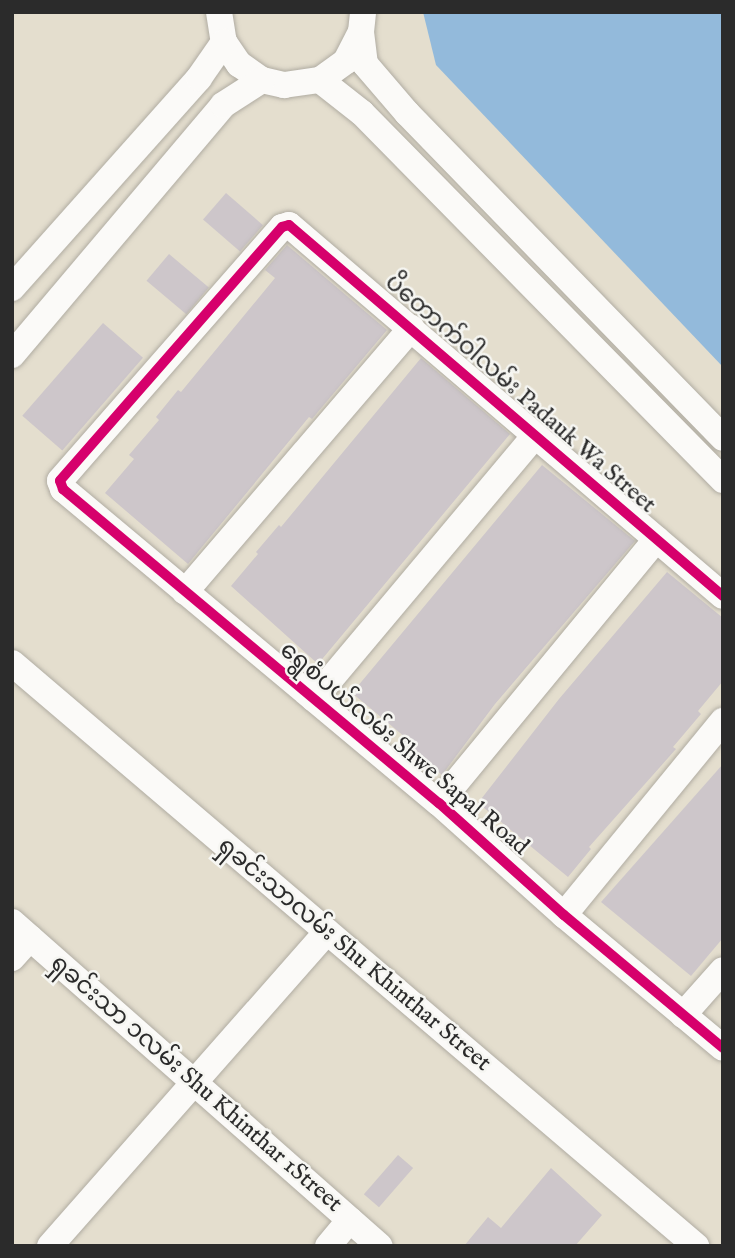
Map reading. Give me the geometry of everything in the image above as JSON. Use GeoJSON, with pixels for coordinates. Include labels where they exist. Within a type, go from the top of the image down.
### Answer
{"type":"FeatureCollection","features":[{"type":"Feature","properties":{"kind":"street"},"geometry":{"type":"LineString","coordinates":[[219,12],[224,42],[239,64],[262,80],[284,85],[320,80],[346,61],[362,22]]}},
{"type":"Feature","properties":{"kind":"street"},"geometry":{"type":"LineString","coordinates":[[362,22],[365,64],[407,113],[723,438]]}},
{"type":"Feature","properties":{"kind":"street"},"geometry":{"type":"LineString","coordinates":[[12,288],[199,78],[224,42]]}},
{"type":"Feature","properties":{"kind":"street"},"geometry":{"type":"LineString","coordinates":[[12,355],[223,104],[262,80]]}},
{"type":"Feature","properties":{"kind":"street"},"geometry":{"type":"LineString","coordinates":[[320,80],[362,113],[723,480]]}},
{"type":"Feature","properties":{"kind":"street","name":"ပိတောက်ဝါလမ်း Padauk Wa Street"},"geometry":{"type":"LineString","coordinates":[[60,481],[273,237],[282,227],[289,225],[723,596]]}},
{"type":"Feature","properties":{"kind":"street"},"geometry":{"type":"LineString","coordinates":[[185,592],[411,328]]}},
{"type":"Feature","properties":{"kind":"street"},"geometry":{"type":"LineString","coordinates":[[314,699],[535,436]]}},
{"type":"Feature","properties":{"kind":"street","name":"ရွေစံပယ်လမ်း Shwe Sapal Road"},"geometry":{"type":"LineString","coordinates":[[60,481],[63,489],[439,803],[564,915],[723,1048]]}},
{"type":"Feature","properties":{"kind":"street"},"geometry":{"type":"LineString","coordinates":[[439,803],[657,539]]}},
{"type":"Feature","properties":{"kind":"street","name":"ရှခင်းသာလမ်း Shu Khinthar Street"},"geometry":{"type":"LineString","coordinates":[[12,663],[696,1246]]}},
{"type":"Feature","properties":{"kind":"street"},"geometry":{"type":"LineString","coordinates":[[564,915],[723,721]]}},
{"type":"Feature","properties":{"kind":"street"},"geometry":{"type":"LineString","coordinates":[[12,958],[21,930]]}},
{"type":"Feature","properties":{"kind":"street","name":"ရှခင်းသာ ၁လမ်း Shu Khinthar 1Street"},"geometry":{"type":"LineString","coordinates":[[21,930],[380,1246]]}},
{"type":"Feature","properties":{"kind":"street"},"geometry":{"type":"LineString","coordinates":[[50,1246],[327,932]]}},
{"type":"Feature","properties":{"kind":"street"},"geometry":{"type":"LineString","coordinates":[[683,1015],[723,970]]}},
{"type":"Feature","properties":{"kind":"street"},"geometry":{"type":"LineString","coordinates":[[328,1246],[351,1220]]}},
{"type":"Feature","properties":{"kind":"water"},"geometry":{"type":"Polygon","coordinates":[[[423,12],[723,12],[723,367],[436,65],[423,12]]]}},
{"type":"Feature","properties":{"kind":"building"},"geometry":{"type":"Polygon","coordinates":[[[226,193],[263,225],[240,252],[203,219],[226,193]]]}},
{"type":"Feature","properties":{"kind":"building"},"geometry":{"type":"Polygon","coordinates":[[[287,245],[387,330],[312,419],[309,417],[188,564],[105,493],[134,459],[129,455],[159,420],[156,417],[178,390],[181,392],[275,278],[265,270],[287,245]]]}},
{"type":"Feature","properties":{"kind":"building"},"geometry":{"type":"Polygon","coordinates":[[[169,254],[209,287],[186,314],[147,281],[169,254]]]}},
{"type":"Feature","properties":{"kind":"building"},"geometry":{"type":"Polygon","coordinates":[[[103,323],[143,358],[62,451],[22,416],[103,323]]]}},
{"type":"Feature","properties":{"kind":"building"},"geometry":{"type":"Polygon","coordinates":[[[421,358],[510,434],[318,664],[231,586],[258,554],[256,552],[279,525],[281,527],[421,358]]]}},
{"type":"Feature","properties":{"kind":"building"},"geometry":{"type":"Polygon","coordinates":[[[542,465],[635,541],[495,704],[442,775],[401,741],[405,737],[352,693],[542,465]]]}},
{"type":"Feature","properties":{"kind":"building"},"geometry":{"type":"Polygon","coordinates":[[[667,572],[723,618],[723,681],[698,711],[701,714],[673,747],[676,749],[589,847],[591,849],[568,877],[478,803],[559,699],[667,572]]]}},
{"type":"Feature","properties":{"kind":"building"},"geometry":{"type":"Polygon","coordinates":[[[723,764],[723,938],[691,976],[601,902],[723,764]]]}},
{"type":"Feature","properties":{"kind":"building"},"geometry":{"type":"Polygon","coordinates":[[[398,1155],[413,1168],[379,1207],[364,1194],[398,1155]]]}},
{"type":"Feature","properties":{"kind":"building"},"geometry":{"type":"Polygon","coordinates":[[[551,1168],[602,1215],[575,1246],[464,1246],[488,1217],[501,1228],[551,1168]]]}},
{"type":"Feature","properties":{"kind":"cycle path"},"geometry":{"type":"LineString","coordinates":[[723,596],[289,225],[282,227],[60,481],[63,489],[439,803],[564,915],[723,1048]]}}]}
